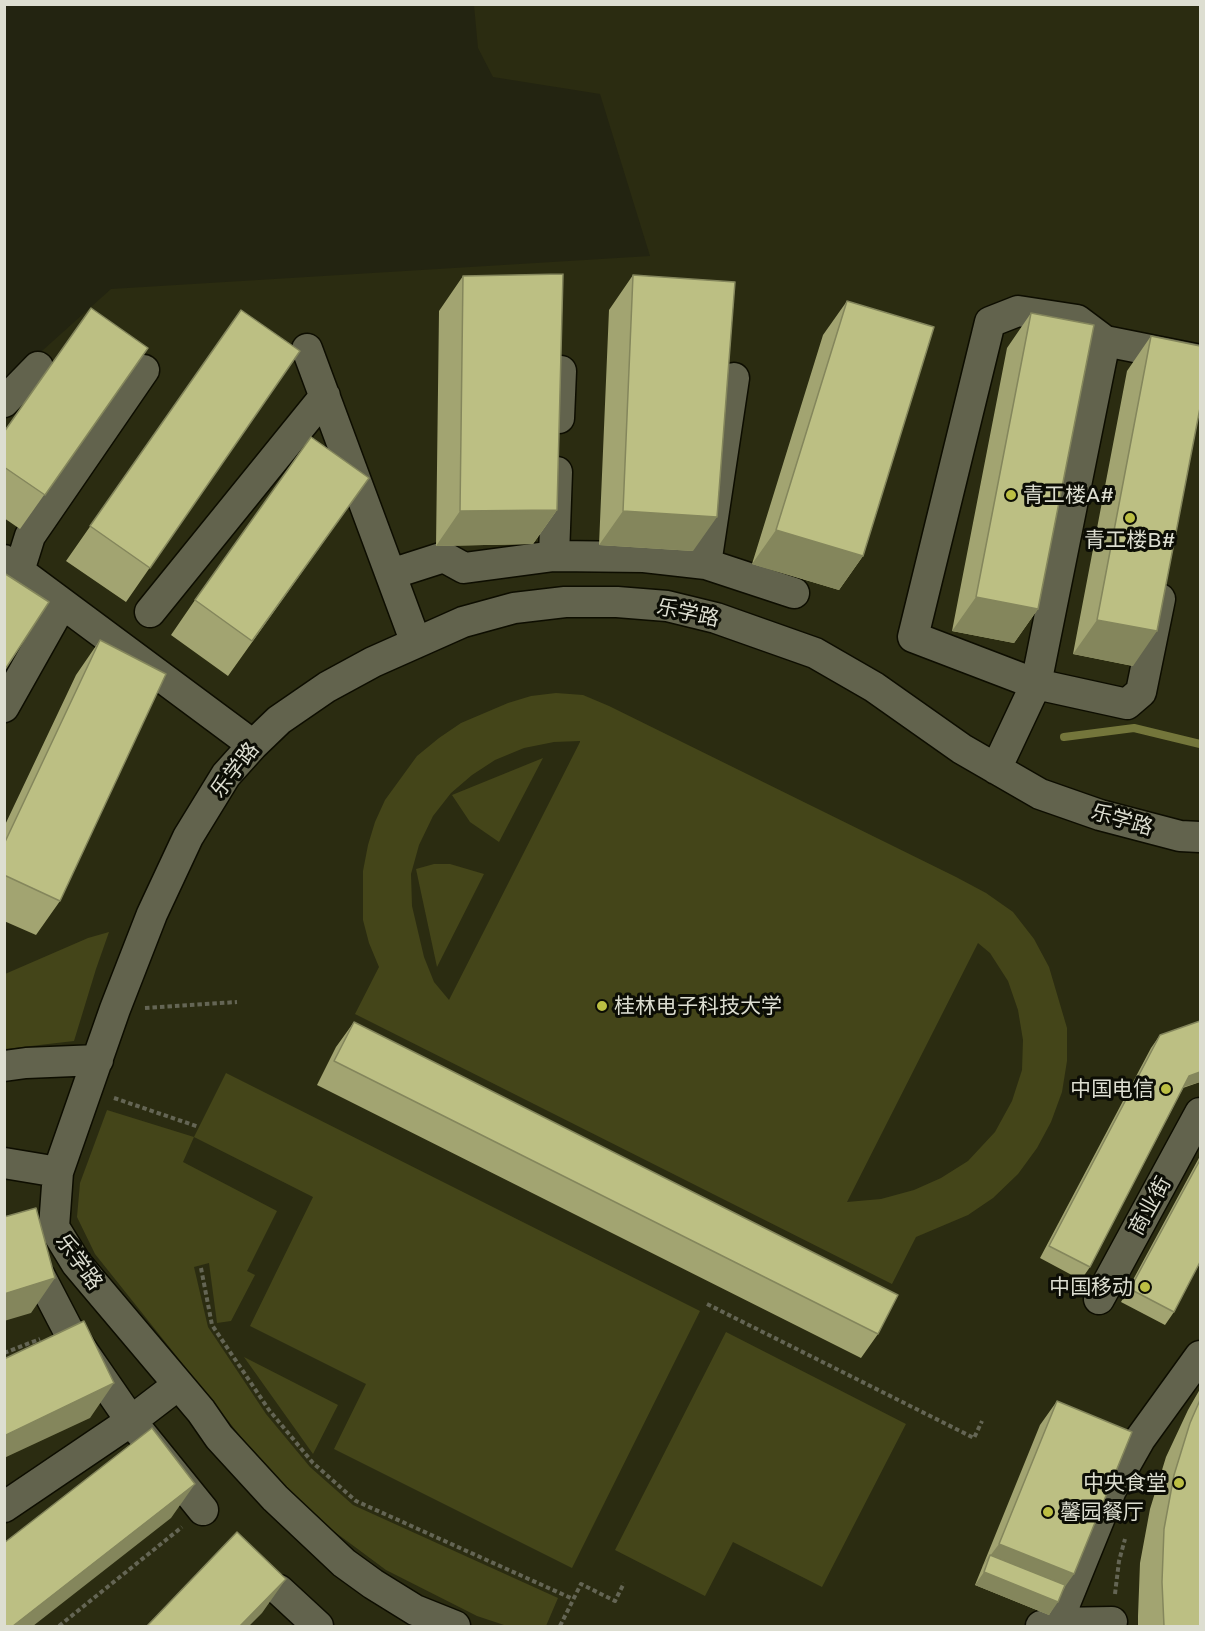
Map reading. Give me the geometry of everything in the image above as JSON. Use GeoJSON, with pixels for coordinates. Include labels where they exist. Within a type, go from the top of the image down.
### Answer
{"type":"FeatureCollection","features":[{"type":"Feature","properties":{"kind":"street"},"geometry":{"type":"LineString","coordinates":[[1165,576],[1141,692],[1127,704],[1036,684],[913,637],[990,322],[1018,311],[1077,320],[1105,341],[1200,360]]}},
{"type":"Feature","properties":{"kind":"street"},"geometry":{"type":"LineString","coordinates":[[996,770],[1036,684],[1105,341]]}},
{"type":"Feature","properties":{"kind":"street"},"geometry":{"type":"LineString","coordinates":[[307,350],[416,643]]}},
{"type":"Feature","properties":{"kind":"street"},"geometry":{"type":"LineString","coordinates":[[4,402],[38,367]]}},
{"type":"Feature","properties":{"kind":"street"},"geometry":{"type":"LineString","coordinates":[[144,370],[30,536],[11,575],[62,604],[253,745]]}},
{"type":"Feature","properties":{"kind":"street"},"geometry":{"type":"LineString","coordinates":[[554,556],[561,371]]}},
{"type":"Feature","properties":{"kind":"street"},"geometry":{"type":"LineString","coordinates":[[706,564],[734,378]]}},
{"type":"Feature","properties":{"kind":"street"},"geometry":{"type":"LineString","coordinates":[[150,612],[325,396]]}},
{"type":"Feature","properties":{"kind":"street"},"geometry":{"type":"LineString","coordinates":[[391,574],[444,556],[464,568],[554,556],[644,557],[706,564],[794,593]]}},
{"type":"Feature","properties":{"kind":"street","name":"乐学路"},"geometry":{"type":"LineString","coordinates":[[455,1626],[415,1610],[344,1563],[275,1498],[219,1437],[76,1263],[54,1227],[58,1172],[115,1009],[152,914],[188,837],[226,776],[253,745],[279,720],[327,687],[373,662],[463,622],[514,608],[565,602],[667,606],[716,618],[815,653],[874,687],[962,749],[1040,794],[1100,816],[1180,836],[1200,837]]}},
{"type":"Feature","properties":{"kind":"street"},"geometry":{"type":"LineString","coordinates":[[4,707],[62,604]]}},
{"type":"Feature","properties":{"kind":"street"},"geometry":{"type":"LineString","coordinates":[[4,1066],[98,1060]]}},
{"type":"Feature","properties":{"kind":"street","name":"商业街"},"geometry":{"type":"LineString","coordinates":[[1099,1299],[1200,1113]]}},
{"type":"Feature","properties":{"kind":"street"},"geometry":{"type":"LineString","coordinates":[[4,1162],[58,1172]]}},
{"type":"Feature","properties":{"kind":"street"},"geometry":{"type":"LineString","coordinates":[[41,1278],[67,1328],[131,1421],[203,1510]]}},
{"type":"Feature","properties":{"kind":"street"},"geometry":{"type":"LineString","coordinates":[[1112,1622],[1049,1625],[1111,1490],[1140,1438],[1200,1356]]}},
{"type":"Feature","properties":{"kind":"street"},"geometry":{"type":"LineString","coordinates":[[4,1507],[131,1421],[178,1385]]}},
{"type":"Feature","properties":{"kind":"street"},"geometry":{"type":"LineString","coordinates":[[279,1590],[318,1626]]}},
{"type":"Feature","properties":{"kind":"path"},"geometry":{"type":"LineString","coordinates":[[115,1009],[173,1008],[237,1002]]}},
{"type":"Feature","properties":{"kind":"path"},"geometry":{"type":"LineString","coordinates":[[88,1089],[199,1127]]}},
{"type":"Feature","properties":{"kind":"path"},"geometry":{"type":"LineString","coordinates":[[201,1268],[212,1325],[269,1410],[313,1464],[356,1501],[573,1599]]}},
{"type":"Feature","properties":{"kind":"path"},"geometry":{"type":"LineString","coordinates":[[707,1304],[974,1438],[982,1421]]}},
{"type":"Feature","properties":{"kind":"path"},"geometry":{"type":"LineString","coordinates":[[4,1353],[67,1328]]}},
{"type":"Feature","properties":{"kind":"path"},"geometry":{"type":"LineString","coordinates":[[59,1626],[203,1510]]}},
{"type":"Feature","properties":{"kind":"path"},"geometry":{"type":"LineString","coordinates":[[560,1626],[581,1584],[615,1601],[624,1583]]}},
{"type":"Feature","properties":{"kind":"shaded area","name":"桂林电子科技大学"},"geometry":{"type":"Polygon","coordinates":[[[474,5],[1200,5],[1200,1626],[5,1626],[4,385],[111,289],[650,256],[600,94],[493,77],[478,48],[474,5]]]}},
{"type":"Feature","properties":{"kind":"shaded area"},"geometry":{"type":"Polygon","coordinates":[[[556,693],[583,695],[609,706],[986,893],[1013,912],[1034,939],[1049,967],[1067,1028],[1067,1061],[1062,1092],[1051,1122],[1037,1148],[1018,1174],[993,1198],[968,1215],[916,1237],[892,1284],[355,1014],[379,967],[363,920],[363,871],[375,822],[385,800],[417,756],[439,738],[461,723],[531,696],[556,693]],[[554,742],[524,748],[495,760],[472,775],[451,793],[433,816],[419,845],[411,874],[412,906],[424,957],[434,982],[449,1000],[580,742],[554,742]],[[978,943],[847,1202],[881,1199],[914,1190],[941,1178],[968,1161],[995,1132],[1012,1101],[1022,1070],[1023,1040],[1018,1010],[1008,981],[990,953],[978,943]]]}},
{"type":"Feature","properties":{"kind":"shaded area"},"geometry":{"type":"Polygon","coordinates":[[[543,758],[499,842],[470,822],[452,795],[543,758]]]}},
{"type":"Feature","properties":{"kind":"shaded area"},"geometry":{"type":"Polygon","coordinates":[[[434,864],[450,864],[484,874],[437,967],[416,869],[434,864]]]}},
{"type":"Feature","properties":{"kind":"shaded area"},"geometry":{"type":"Polygon","coordinates":[[[109,932],[74,1041],[5,1049],[5,974],[88,938],[109,932]]]}},
{"type":"Feature","properties":{"kind":"shaded area"},"geometry":{"type":"Polygon","coordinates":[[[226,1073],[700,1311],[572,1568],[334,1449],[366,1384],[250,1326],[313,1197],[194,1137],[226,1073]]]}},
{"type":"Feature","properties":{"kind":"shaded area"},"geometry":{"type":"Polygon","coordinates":[[[107,1110],[194,1137],[183,1162],[277,1211],[247,1271],[255,1275],[231,1321],[217,1323],[209,1263],[194,1267],[208,1327],[266,1414],[310,1467],[353,1505],[558,1598],[546,1626],[507,1626],[477,1616],[386,1570],[320,1521],[257,1457],[95,1254],[77,1217],[80,1183],[107,1110]]]}},
{"type":"Feature","properties":{"kind":"shaded area"},"geometry":{"type":"Polygon","coordinates":[[[726,1332],[906,1424],[822,1587],[733,1542],[705,1596],[615,1550],[726,1332]]]}},
{"type":"Feature","properties":{"kind":"shaded area"},"geometry":{"type":"Polygon","coordinates":[[[244,1357],[338,1405],[313,1454],[244,1357]]]}},
{"type":"Feature","properties":{"kind":"building"},"geometry":{"type":"Polygon","coordinates":[[[563,274],[557,510],[460,511],[463,276],[563,274]]]}},
{"type":"Feature","properties":{"kind":"building"},"geometry":{"type":"Polygon","coordinates":[[[633,275],[735,282],[717,517],[623,511],[633,275]]]}},
{"type":"Feature","properties":{"kind":"building"},"geometry":{"type":"Polygon","coordinates":[[[847,301],[934,327],[863,556],[776,530],[847,301]]]}},
{"type":"Feature","properties":{"kind":"building"},"geometry":{"type":"Polygon","coordinates":[[[91,308],[148,348],[45,495],[4,467],[4,432],[91,308]]]}},
{"type":"Feature","properties":{"kind":"building"},"geometry":{"type":"Polygon","coordinates":[[[241,310],[300,351],[150,568],[90,526],[241,310]]]}},
{"type":"Feature","properties":{"kind":"building","name":"青工楼A#"},"geometry":{"type":"Polygon","coordinates":[[[1031,313],[1094,325],[1038,609],[976,597],[1031,313]]]}},
{"type":"Feature","properties":{"kind":"building","name":"青工楼B#"},"geometry":{"type":"Polygon","coordinates":[[[1151,336],[1200,346],[1200,408],[1157,631],[1097,620],[1151,336]]]}},
{"type":"Feature","properties":{"kind":"building"},"geometry":{"type":"Polygon","coordinates":[[[311,437],[369,478],[252,641],[195,600],[311,437]]]}},
{"type":"Feature","properties":{"kind":"building"},"geometry":{"type":"Polygon","coordinates":[[[4,573],[49,602],[4,671],[4,573]]]}},
{"type":"Feature","properties":{"kind":"building"},"geometry":{"type":"Polygon","coordinates":[[[100,640],[166,674],[60,901],[4,875],[4,844],[100,640]]]}},
{"type":"Feature","properties":{"kind":"building"},"geometry":{"type":"Polygon","coordinates":[[[1200,1021],[1200,1072],[1189,1076],[1090,1267],[1049,1246],[1160,1035],[1200,1021]]]}},
{"type":"Feature","properties":{"kind":"building"},"geometry":{"type":"Polygon","coordinates":[[[354,1022],[898,1295],[878,1334],[334,1061],[354,1022]]]}},
{"type":"Feature","properties":{"kind":"building"},"geometry":{"type":"Polygon","coordinates":[[[1200,1160],[1200,1262],[1174,1312],[1130,1289],[1200,1160]]]}},
{"type":"Feature","properties":{"kind":"building"},"geometry":{"type":"Polygon","coordinates":[[[36,1208],[55,1278],[4,1294],[4,1217],[36,1208]]]}},
{"type":"Feature","properties":{"kind":"building"},"geometry":{"type":"Polygon","coordinates":[[[84,1321],[114,1383],[4,1436],[4,1359],[84,1321]]]}},
{"type":"Feature","properties":{"kind":"building","name":"中央食堂"},"geometry":{"type":"Polygon","coordinates":[[[1200,1400],[1200,1626],[1164,1626],[1162,1582],[1164,1529],[1174,1475],[1190,1423],[1200,1400]]]}},
{"type":"Feature","properties":{"kind":"building","name":"馨园餐厅"},"geometry":{"type":"Polygon","coordinates":[[[1057,1401],[1132,1432],[1074,1574],[999,1544],[1057,1401]]]}},
{"type":"Feature","properties":{"kind":"building"},"geometry":{"type":"Polygon","coordinates":[[[152,1428],[195,1484],[13,1626],[4,1626],[4,1543],[152,1428]]]}},
{"type":"Feature","properties":{"kind":"building"},"geometry":{"type":"Polygon","coordinates":[[[237,1532],[286,1579],[240,1626],[147,1626],[237,1532]]]}},
{"type":"Feature","properties":{"kind":"building"},"geometry":{"type":"Polygon","coordinates":[[[990,1555],[1065,1585],[1058,1602],[984,1572],[990,1555]]]}},
{"type":"Feature","properties":{"kind":"waterway"},"geometry":{"type":"LineString","coordinates":[[1064,737],[1134,728],[1200,744]]}},
{"type":"Feature","properties":{"kind":"place","name":"青工楼A#"},"geometry":{"type":"Point","coordinates":[1011,495]}},
{"type":"Feature","properties":{"kind":"place","name":"青工楼B#"},"geometry":{"type":"Point","coordinates":[1130,518]}},
{"type":"Feature","properties":{"kind":"place","name":"桂林电子科技大学"},"geometry":{"type":"Point","coordinates":[602,1006]}},
{"type":"Feature","properties":{"kind":"place","name":"中国电信"},"geometry":{"type":"Point","coordinates":[1166,1089]}},
{"type":"Feature","properties":{"kind":"place","name":"中国移动"},"geometry":{"type":"Point","coordinates":[1145,1287]}},
{"type":"Feature","properties":{"kind":"place","name":"中央食堂"},"geometry":{"type":"Point","coordinates":[1179,1483]}},
{"type":"Feature","properties":{"kind":"place","name":"馨园餐厅"},"geometry":{"type":"Point","coordinates":[1048,1512]}}]}
